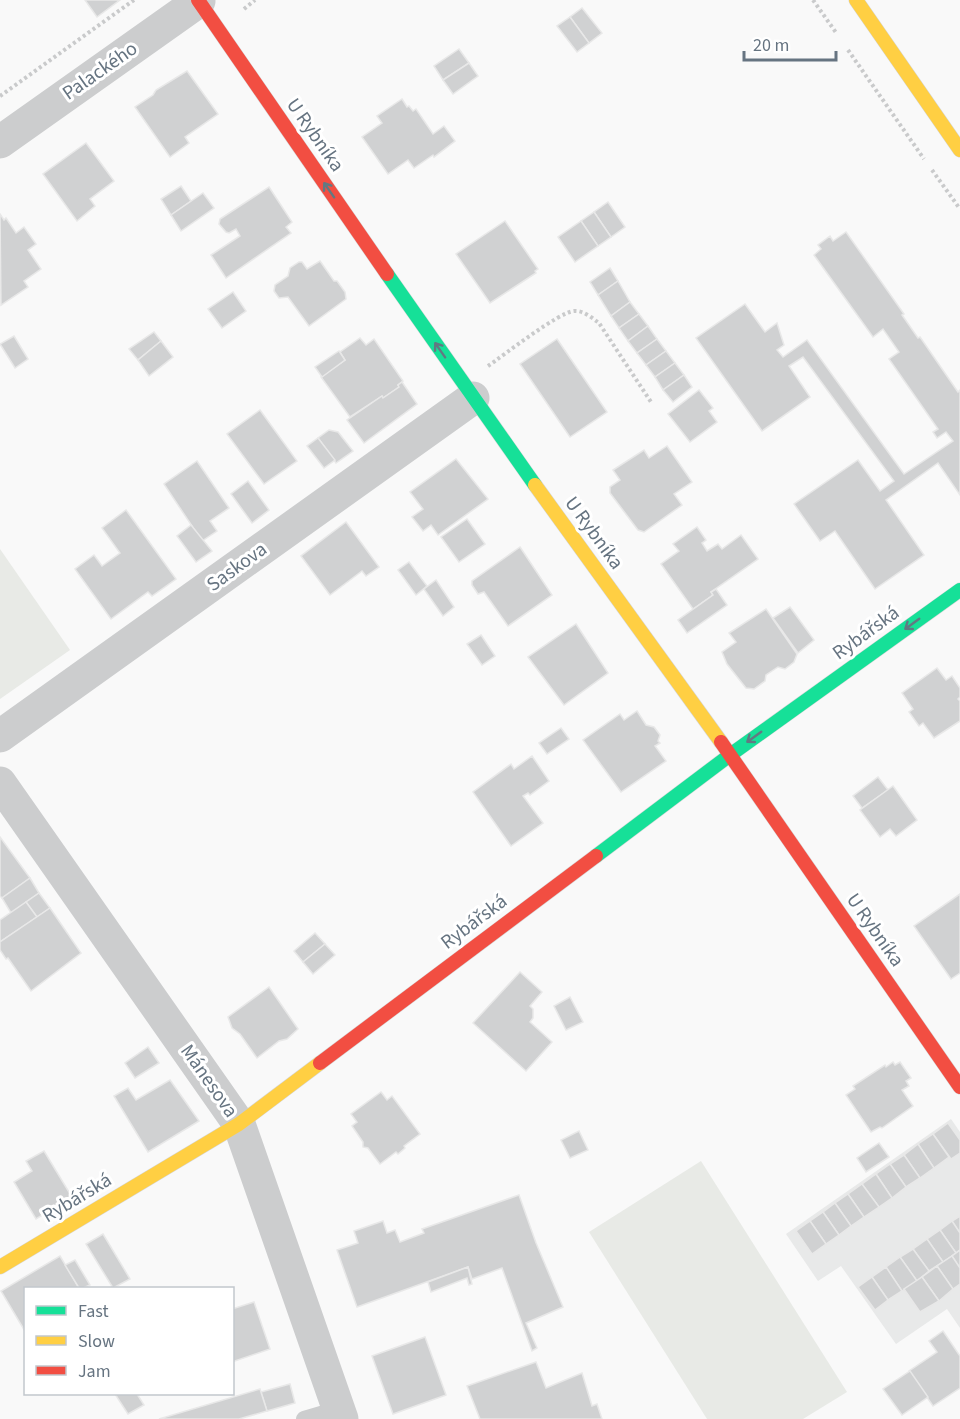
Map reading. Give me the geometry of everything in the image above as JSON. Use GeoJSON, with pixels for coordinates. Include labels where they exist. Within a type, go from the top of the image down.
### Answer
{"type":"FeatureCollection","features":[{"type":"Feature","properties":{"kind":"street","name":"Palackého"},"geometry":{"type":"LineString","coordinates":[[0,142],[199,0]]}},
{"type":"Feature","properties":{"kind":"street","name":"U Rybníka"},"geometry":{"type":"LineString","coordinates":[[199,0],[468,391],[730,755],[960,1087]]}},
{"type":"Feature","properties":{"kind":"street"},"geometry":{"type":"LineString","coordinates":[[856,0],[960,150]]}},
{"type":"Feature","properties":{"kind":"street","name":"Saskova"},"geometry":{"type":"LineString","coordinates":[[0,736],[468,391]]}},
{"type":"Feature","properties":{"kind":"street","name":"Rybářská"},"geometry":{"type":"LineString","coordinates":[[0,1267],[239,1124],[730,755],[960,590]]}},
{"type":"Feature","properties":{"kind":"street","name":"Mánesova"},"geometry":{"type":"LineString","coordinates":[[0,783],[239,1124],[340,1414]]}},
{"type":"Feature","properties":{"kind":"lane"},"geometry":{"type":"LineString","coordinates":[[304,1419],[340,1414]]}},
{"type":"Feature","properties":{"kind":"path"},"geometry":{"type":"LineString","coordinates":[[0,96],[134,0]]}},
{"type":"Feature","properties":{"kind":"path"},"geometry":{"type":"LineString","coordinates":[[813,0],[840,38]]}},
{"type":"Feature","properties":{"kind":"path"},"geometry":{"type":"LineString","coordinates":[[846,47],[907,135]]}},
{"type":"Feature","properties":{"kind":"path"},"geometry":{"type":"LineString","coordinates":[[468,391],[560,316],[574,311],[586,314],[599,323],[651,402]]}},
{"type":"Feature","properties":{"kind":"shaded area"},"geometry":{"type":"Polygon","coordinates":[[[0,549],[70,650],[0,699],[0,549]]]}},
{"type":"Feature","properties":{"kind":"shaded area"},"geometry":{"type":"Polygon","coordinates":[[[951,1119],[960,1132],[960,1328],[947,1309],[896,1344],[841,1266],[818,1281],[786,1234],[951,1119]]]}},
{"type":"Feature","properties":{"kind":"shaded area"},"geometry":{"type":"Polygon","coordinates":[[[701,1161],[847,1392],[803,1419],[707,1419],[589,1232],[701,1161]]]}},
{"type":"Feature","properties":{"kind":"building"},"geometry":{"type":"Polygon","coordinates":[[[85,0],[120,0],[97,17],[85,0]]]}},
{"type":"Feature","properties":{"kind":"building"},"geometry":{"type":"Polygon","coordinates":[[[582,8],[602,33],[589,43],[570,17],[582,8]]]}},
{"type":"Feature","properties":{"kind":"building"},"geometry":{"type":"Polygon","coordinates":[[[570,17],[589,43],[577,52],[557,26],[570,17]]]}},
{"type":"Feature","properties":{"kind":"building"},"geometry":{"type":"Polygon","coordinates":[[[459,49],[469,63],[443,80],[434,66],[459,49]]]}},
{"type":"Feature","properties":{"kind":"building"},"geometry":{"type":"Polygon","coordinates":[[[469,63],[478,76],[453,94],[443,80],[469,63]]]}},
{"type":"Feature","properties":{"kind":"building"},"geometry":{"type":"Polygon","coordinates":[[[187,71],[218,114],[185,137],[189,143],[170,157],[135,107],[153,95],[156,90],[187,71]]]}},
{"type":"Feature","properties":{"kind":"building"},"geometry":{"type":"Polygon","coordinates":[[[402,99],[407,107],[409,106],[413,111],[416,109],[433,134],[444,126],[455,141],[434,157],[433,155],[414,168],[408,160],[388,174],[362,137],[382,123],[377,116],[402,99]]]}},
{"type":"Feature","properties":{"kind":"building"},"geometry":{"type":"Polygon","coordinates":[[[86,143],[114,181],[90,199],[95,206],[77,221],[43,174],[86,143]]]}},
{"type":"Feature","properties":{"kind":"building"},"geometry":{"type":"Polygon","coordinates":[[[181,186],[191,201],[171,215],[161,199],[181,186]]]}},
{"type":"Feature","properties":{"kind":"building"},"geometry":{"type":"Polygon","coordinates":[[[269,187],[292,222],[286,227],[291,233],[226,278],[211,255],[240,236],[236,229],[229,233],[226,232],[219,224],[220,219],[269,187]]]}},
{"type":"Feature","properties":{"kind":"building"},"geometry":{"type":"Polygon","coordinates":[[[203,193],[214,208],[181,231],[171,215],[203,193]]]}},
{"type":"Feature","properties":{"kind":"building"},"geometry":{"type":"Polygon","coordinates":[[[608,202],[625,227],[611,237],[594,212],[608,202]]]}},
{"type":"Feature","properties":{"kind":"building"},"geometry":{"type":"Polygon","coordinates":[[[594,212],[611,237],[598,246],[581,221],[594,212]]]}},
{"type":"Feature","properties":{"kind":"building"},"geometry":{"type":"Polygon","coordinates":[[[0,214],[4,220],[6,218],[16,233],[24,227],[36,244],[28,250],[41,269],[24,281],[28,287],[1,305],[0,214]]]}},
{"type":"Feature","properties":{"kind":"building"},"geometry":{"type":"Polygon","coordinates":[[[505,221],[538,269],[536,273],[490,303],[456,254],[505,221]]]}},
{"type":"Feature","properties":{"kind":"building"},"geometry":{"type":"Polygon","coordinates":[[[581,221],[598,246],[575,262],[558,237],[581,221]]]}},
{"type":"Feature","properties":{"kind":"building"},"geometry":{"type":"Polygon","coordinates":[[[846,232],[904,314],[902,315],[918,338],[920,337],[958,392],[960,390],[960,495],[938,463],[886,500],[924,555],[875,589],[835,531],[820,541],[794,504],[858,460],[880,491],[894,481],[803,357],[789,366],[810,397],[762,431],[696,338],[745,304],[765,332],[777,323],[784,345],[777,350],[783,357],[807,340],[904,474],[953,441],[946,432],[937,438],[933,432],[938,429],[889,359],[899,352],[883,329],[873,337],[814,255],[821,249],[818,245],[830,236],[833,241],[846,232]]]}},
{"type":"Feature","properties":{"kind":"building"},"geometry":{"type":"Polygon","coordinates":[[[320,261],[345,292],[346,299],[309,326],[288,297],[279,298],[274,291],[275,285],[288,276],[290,268],[299,262],[302,262],[307,269],[320,261]]]}},
{"type":"Feature","properties":{"kind":"building"},"geometry":{"type":"Polygon","coordinates":[[[610,268],[618,281],[598,295],[590,282],[610,268]]]}},
{"type":"Feature","properties":{"kind":"building"},"geometry":{"type":"Polygon","coordinates":[[[618,281],[630,302],[611,316],[598,295],[618,281]]]}},
{"type":"Feature","properties":{"kind":"building"},"geometry":{"type":"Polygon","coordinates":[[[233,292],[246,311],[222,328],[208,309],[233,292]]]}},
{"type":"Feature","properties":{"kind":"building"},"geometry":{"type":"Polygon","coordinates":[[[630,302],[639,314],[619,328],[611,316],[630,302]]]}},
{"type":"Feature","properties":{"kind":"building"},"geometry":{"type":"Polygon","coordinates":[[[639,314],[648,326],[628,341],[619,328],[639,314]]]}},
{"type":"Feature","properties":{"kind":"building"},"geometry":{"type":"Polygon","coordinates":[[[648,326],[657,339],[637,353],[628,341],[648,326]]]}},
{"type":"Feature","properties":{"kind":"building"},"geometry":{"type":"Polygon","coordinates":[[[154,332],[161,341],[138,360],[129,349],[154,332]]]}},
{"type":"Feature","properties":{"kind":"building"},"geometry":{"type":"Polygon","coordinates":[[[14,336],[28,359],[15,368],[0,344],[14,336]]]}},
{"type":"Feature","properties":{"kind":"building"},"geometry":{"type":"Polygon","coordinates":[[[360,338],[366,345],[374,339],[403,381],[398,385],[399,387],[383,398],[382,396],[350,417],[321,377],[345,360],[340,352],[360,338]]]}},
{"type":"Feature","properties":{"kind":"building"},"geometry":{"type":"Polygon","coordinates":[[[557,339],[607,412],[570,437],[520,364],[557,339]]]}},
{"type":"Feature","properties":{"kind":"building"},"geometry":{"type":"Polygon","coordinates":[[[657,339],[666,351],[646,365],[637,353],[657,339]]]}},
{"type":"Feature","properties":{"kind":"building"},"geometry":{"type":"Polygon","coordinates":[[[161,341],[173,357],[149,376],[138,360],[161,341]]]}},
{"type":"Feature","properties":{"kind":"building"},"geometry":{"type":"Polygon","coordinates":[[[339,351],[345,360],[322,377],[315,367],[339,351]]]}},
{"type":"Feature","properties":{"kind":"building"},"geometry":{"type":"Polygon","coordinates":[[[666,351],[675,363],[655,377],[646,365],[666,351]]]}},
{"type":"Feature","properties":{"kind":"building"},"geometry":{"type":"Polygon","coordinates":[[[675,363],[684,375],[663,390],[655,377],[675,363]]]}},
{"type":"Feature","properties":{"kind":"building"},"geometry":{"type":"Polygon","coordinates":[[[684,375],[692,387],[673,402],[663,390],[684,375]]]}},
{"type":"Feature","properties":{"kind":"building"},"geometry":{"type":"Polygon","coordinates":[[[402,382],[417,404],[364,443],[347,420],[399,387],[398,385],[402,382]]]}},
{"type":"Feature","properties":{"kind":"building"},"geometry":{"type":"Polygon","coordinates":[[[699,390],[713,408],[709,411],[717,422],[690,442],[668,414],[699,390]]]}},
{"type":"Feature","properties":{"kind":"building"},"geometry":{"type":"Polygon","coordinates":[[[260,410],[297,461],[264,484],[227,434],[260,410]]]}},
{"type":"Feature","properties":{"kind":"building"},"geometry":{"type":"Polygon","coordinates":[[[329,430],[338,432],[353,451],[336,463],[318,438],[329,430]]]}},
{"type":"Feature","properties":{"kind":"building"},"geometry":{"type":"Polygon","coordinates":[[[318,438],[335,460],[324,468],[307,446],[318,438]]]}},
{"type":"Feature","properties":{"kind":"building"},"geometry":{"type":"Polygon","coordinates":[[[667,446],[692,482],[674,494],[682,505],[644,532],[638,530],[610,493],[610,487],[620,480],[613,470],[644,450],[649,458],[667,446]]]}},
{"type":"Feature","properties":{"kind":"building"},"geometry":{"type":"Polygon","coordinates":[[[456,459],[488,499],[438,535],[431,525],[423,531],[412,517],[423,509],[410,492],[456,459]]]}},
{"type":"Feature","properties":{"kind":"building"},"geometry":{"type":"Polygon","coordinates":[[[197,461],[229,508],[210,521],[217,531],[202,541],[164,484],[197,461]]]}},
{"type":"Feature","properties":{"kind":"building"},"geometry":{"type":"Polygon","coordinates":[[[248,481],[269,510],[252,523],[231,494],[248,481]]]}},
{"type":"Feature","properties":{"kind":"building"},"geometry":{"type":"Polygon","coordinates":[[[126,510],[176,579],[152,596],[148,592],[111,619],[75,569],[94,555],[102,566],[120,553],[102,528],[126,510]]]}},
{"type":"Feature","properties":{"kind":"building"},"geometry":{"type":"Polygon","coordinates":[[[467,519],[485,544],[459,562],[441,537],[467,519]]]}},
{"type":"Feature","properties":{"kind":"building"},"geometry":{"type":"Polygon","coordinates":[[[346,522],[379,567],[366,576],[362,571],[330,595],[301,556],[346,522]]]}},
{"type":"Feature","properties":{"kind":"building"},"geometry":{"type":"Polygon","coordinates":[[[191,525],[212,551],[196,562],[177,536],[191,525]]]}},
{"type":"Feature","properties":{"kind":"building"},"geometry":{"type":"Polygon","coordinates":[[[697,527],[706,540],[702,543],[707,551],[718,544],[722,549],[741,535],[758,559],[711,592],[713,595],[693,609],[661,564],[679,551],[673,544],[697,527]]]}},
{"type":"Feature","properties":{"kind":"building"},"geometry":{"type":"Polygon","coordinates":[[[520,547],[552,595],[508,626],[484,592],[478,594],[472,581],[520,547]]]}},
{"type":"Feature","properties":{"kind":"building"},"geometry":{"type":"Polygon","coordinates":[[[409,562],[427,586],[416,595],[398,570],[409,562]]]}},
{"type":"Feature","properties":{"kind":"building"},"geometry":{"type":"Polygon","coordinates":[[[436,580],[454,607],[443,616],[424,589],[436,580]]]}},
{"type":"Feature","properties":{"kind":"building"},"geometry":{"type":"Polygon","coordinates":[[[716,589],[727,605],[687,633],[678,620],[713,595],[711,592],[716,589]]]}},
{"type":"Feature","properties":{"kind":"building"},"geometry":{"type":"Polygon","coordinates":[[[790,607],[814,640],[798,653],[773,618],[790,607]]]}},
{"type":"Feature","properties":{"kind":"building"},"geometry":{"type":"Polygon","coordinates":[[[766,609],[797,654],[794,662],[785,669],[778,667],[766,675],[765,681],[754,689],[746,688],[727,664],[722,652],[736,642],[729,633],[766,609]]]}},
{"type":"Feature","properties":{"kind":"building"},"geometry":{"type":"Polygon","coordinates":[[[576,624],[608,673],[564,705],[528,657],[576,624]]]}},
{"type":"Feature","properties":{"kind":"building"},"geometry":{"type":"Polygon","coordinates":[[[481,635],[495,656],[482,665],[467,644],[481,635]]]}},
{"type":"Feature","properties":{"kind":"building"},"geometry":{"type":"Polygon","coordinates":[[[937,668],[946,680],[952,676],[960,688],[958,699],[960,701],[960,721],[934,738],[923,723],[919,726],[909,712],[913,709],[902,693],[937,668]]]}},
{"type":"Feature","properties":{"kind":"building"},"geometry":{"type":"Polygon","coordinates":[[[637,711],[646,725],[654,727],[660,735],[658,741],[660,743],[655,746],[666,761],[621,792],[583,740],[620,714],[624,720],[637,711]]]}},
{"type":"Feature","properties":{"kind":"building"},"geometry":{"type":"Polygon","coordinates":[[[561,728],[569,739],[547,754],[539,743],[561,728]]]}},
{"type":"Feature","properties":{"kind":"building"},"geometry":{"type":"Polygon","coordinates":[[[532,756],[549,781],[530,795],[528,793],[523,796],[543,823],[511,846],[473,792],[511,764],[514,769],[532,756]]]}},
{"type":"Feature","properties":{"kind":"building"},"geometry":{"type":"Polygon","coordinates":[[[878,777],[888,790],[862,808],[853,796],[878,777]]]}},
{"type":"Feature","properties":{"kind":"building"},"geometry":{"type":"Polygon","coordinates":[[[893,786],[917,820],[896,836],[890,829],[880,837],[860,810],[893,786]]]}},
{"type":"Feature","properties":{"kind":"building"},"geometry":{"type":"Polygon","coordinates":[[[0,837],[30,878],[2,898],[0,896],[0,837]]]}},
{"type":"Feature","properties":{"kind":"building"},"geometry":{"type":"Polygon","coordinates":[[[30,878],[39,893],[11,913],[2,898],[30,878]]]}},
{"type":"Feature","properties":{"kind":"building"},"geometry":{"type":"Polygon","coordinates":[[[39,893],[50,908],[37,917],[26,902],[39,893]]]}},
{"type":"Feature","properties":{"kind":"building"},"geometry":{"type":"Polygon","coordinates":[[[960,894],[960,973],[951,979],[914,926],[960,894]]]}},
{"type":"Feature","properties":{"kind":"building"},"geometry":{"type":"Polygon","coordinates":[[[26,902],[37,917],[0,942],[0,920],[26,902]]]}},
{"type":"Feature","properties":{"kind":"building"},"geometry":{"type":"Polygon","coordinates":[[[50,908],[81,953],[31,991],[0,950],[0,942],[50,908]]]}},
{"type":"Feature","properties":{"kind":"building"},"geometry":{"type":"Polygon","coordinates":[[[315,933],[325,944],[303,962],[294,951],[315,933]]]}},
{"type":"Feature","properties":{"kind":"building"},"geometry":{"type":"Polygon","coordinates":[[[325,944],[335,955],[313,974],[303,962],[325,944]]]}},
{"type":"Feature","properties":{"kind":"building"},"geometry":{"type":"Polygon","coordinates":[[[520,972],[542,992],[530,1006],[533,1009],[533,1018],[530,1022],[552,1042],[526,1071],[473,1023],[520,972]]]}},
{"type":"Feature","properties":{"kind":"building"},"geometry":{"type":"Polygon","coordinates":[[[269,987],[298,1029],[287,1039],[279,1041],[257,1058],[240,1034],[232,1028],[228,1017],[269,987]]]}},
{"type":"Feature","properties":{"kind":"building"},"geometry":{"type":"Polygon","coordinates":[[[570,997],[583,1022],[566,1030],[554,1006],[570,997]]]}},
{"type":"Feature","properties":{"kind":"building"},"geometry":{"type":"Polygon","coordinates":[[[148,1047],[159,1063],[135,1078],[125,1063],[148,1047]]]}},
{"type":"Feature","properties":{"kind":"building"},"geometry":{"type":"Polygon","coordinates":[[[893,1062],[895,1065],[900,1062],[911,1078],[906,1081],[909,1086],[902,1090],[913,1106],[882,1128],[871,1132],[846,1095],[855,1089],[853,1086],[893,1062]]]}},
{"type":"Feature","properties":{"kind":"building"},"geometry":{"type":"Polygon","coordinates":[[[170,1080],[199,1121],[148,1152],[114,1096],[128,1088],[136,1100],[170,1080]]]}},
{"type":"Feature","properties":{"kind":"building"},"geometry":{"type":"Polygon","coordinates":[[[381,1092],[387,1100],[392,1096],[420,1134],[404,1146],[405,1148],[398,1154],[396,1152],[380,1164],[368,1148],[363,1147],[363,1142],[352,1126],[357,1122],[351,1114],[381,1092]]]}},
{"type":"Feature","properties":{"kind":"building"},"geometry":{"type":"Polygon","coordinates":[[[948,1123],[960,1140],[960,1153],[951,1159],[933,1134],[948,1123]]]}},
{"type":"Feature","properties":{"kind":"building"},"geometry":{"type":"Polygon","coordinates":[[[579,1131],[588,1150],[570,1158],[561,1140],[579,1131]]]}},
{"type":"Feature","properties":{"kind":"building"},"geometry":{"type":"Polygon","coordinates":[[[933,1134],[949,1157],[934,1168],[918,1144],[933,1134]]]}},
{"type":"Feature","properties":{"kind":"building"},"geometry":{"type":"Polygon","coordinates":[[[879,1143],[889,1157],[866,1172],[857,1158],[879,1143]]]}},
{"type":"Feature","properties":{"kind":"building"},"geometry":{"type":"Polygon","coordinates":[[[918,1144],[934,1168],[920,1178],[904,1155],[918,1144]]]}},
{"type":"Feature","properties":{"kind":"building"},"geometry":{"type":"Polygon","coordinates":[[[44,1151],[72,1197],[36,1219],[14,1182],[32,1171],[26,1161],[44,1151]]]}},
{"type":"Feature","properties":{"kind":"building"},"geometry":{"type":"Polygon","coordinates":[[[904,1155],[920,1178],[906,1187],[890,1164],[904,1155]]]}},
{"type":"Feature","properties":{"kind":"building"},"geometry":{"type":"Polygon","coordinates":[[[890,1164],[906,1187],[892,1198],[876,1174],[890,1164]]]}},
{"type":"Feature","properties":{"kind":"building"},"geometry":{"type":"Polygon","coordinates":[[[876,1174],[892,1198],[879,1207],[862,1184],[876,1174]]]}},
{"type":"Feature","properties":{"kind":"building"},"geometry":{"type":"Polygon","coordinates":[[[862,1184],[879,1207],[864,1217],[848,1194],[862,1184]]]}},
{"type":"Feature","properties":{"kind":"building"},"geometry":{"type":"Polygon","coordinates":[[[848,1194],[864,1217],[851,1226],[835,1203],[848,1194]]]}},
{"type":"Feature","properties":{"kind":"building"},"geometry":{"type":"Polygon","coordinates":[[[519,1195],[563,1307],[526,1323],[537,1348],[532,1351],[502,1268],[472,1279],[468,1267],[357,1307],[337,1250],[358,1243],[354,1231],[383,1221],[387,1233],[395,1230],[400,1242],[424,1233],[422,1229],[519,1195]]]}},
{"type":"Feature","properties":{"kind":"building"},"geometry":{"type":"Polygon","coordinates":[[[835,1203],[851,1226],[839,1235],[823,1212],[835,1203]]]}},
{"type":"Feature","properties":{"kind":"building"},"geometry":{"type":"Polygon","coordinates":[[[823,1212],[839,1235],[826,1244],[810,1221],[823,1212]]]}},
{"type":"Feature","properties":{"kind":"building"},"geometry":{"type":"Polygon","coordinates":[[[960,1216],[960,1233],[952,1221],[960,1216]]]}},
{"type":"Feature","properties":{"kind":"building"},"geometry":{"type":"Polygon","coordinates":[[[810,1221],[826,1244],[812,1254],[796,1231],[810,1221]]]}},
{"type":"Feature","properties":{"kind":"building"},"geometry":{"type":"Polygon","coordinates":[[[952,1221],[960,1233],[960,1250],[956,1253],[940,1230],[952,1221]]]}},
{"type":"Feature","properties":{"kind":"building"},"geometry":{"type":"Polygon","coordinates":[[[940,1230],[956,1253],[943,1262],[927,1239],[940,1230]]]}},
{"type":"Feature","properties":{"kind":"building"},"geometry":{"type":"Polygon","coordinates":[[[103,1234],[130,1279],[112,1287],[86,1244],[103,1234]]]}},
{"type":"Feature","properties":{"kind":"building"},"geometry":{"type":"Polygon","coordinates":[[[927,1239],[943,1262],[929,1271],[913,1249],[927,1239]]]}},
{"type":"Feature","properties":{"kind":"building"},"geometry":{"type":"Polygon","coordinates":[[[913,1249],[929,1271],[917,1281],[900,1257],[913,1249]]]}},
{"type":"Feature","properties":{"kind":"building"},"geometry":{"type":"Polygon","coordinates":[[[960,1250],[960,1268],[952,1256],[960,1250]]]}},
{"type":"Feature","properties":{"kind":"building"},"geometry":{"type":"Polygon","coordinates":[[[60,1256],[78,1287],[24,1287],[24,1330],[1,1291],[60,1256]]]}},
{"type":"Feature","properties":{"kind":"building"},"geometry":{"type":"Polygon","coordinates":[[[952,1256],[960,1268],[960,1284],[953,1289],[937,1266],[952,1256]]]}},
{"type":"Feature","properties":{"kind":"building"},"geometry":{"type":"Polygon","coordinates":[[[900,1257],[917,1281],[902,1291],[886,1267],[900,1257]]]}},
{"type":"Feature","properties":{"kind":"building"},"geometry":{"type":"Polygon","coordinates":[[[75,1260],[90,1285],[78,1287],[65,1265],[75,1260]]]}},
{"type":"Feature","properties":{"kind":"building"},"geometry":{"type":"Polygon","coordinates":[[[937,1266],[953,1289],[939,1301],[922,1277],[937,1266]]]}},
{"type":"Feature","properties":{"kind":"building"},"geometry":{"type":"Polygon","coordinates":[[[468,1267],[472,1284],[469,1285],[467,1278],[431,1292],[428,1282],[468,1267]]]}},
{"type":"Feature","properties":{"kind":"building"},"geometry":{"type":"Polygon","coordinates":[[[886,1267],[902,1291],[888,1300],[872,1277],[886,1267]]]}},
{"type":"Feature","properties":{"kind":"building"},"geometry":{"type":"Polygon","coordinates":[[[872,1277],[888,1300],[875,1310],[858,1287],[872,1277]]]}},
{"type":"Feature","properties":{"kind":"building"},"geometry":{"type":"Polygon","coordinates":[[[922,1277],[939,1301],[920,1312],[904,1289],[922,1277]]]}},
{"type":"Feature","properties":{"kind":"building"},"geometry":{"type":"Polygon","coordinates":[[[254,1302],[270,1349],[234,1361],[234,1308],[254,1302]]]}},
{"type":"Feature","properties":{"kind":"building"},"geometry":{"type":"Polygon","coordinates":[[[943,1331],[960,1356],[960,1388],[933,1406],[909,1371],[937,1352],[929,1341],[943,1331]]]}},
{"type":"Feature","properties":{"kind":"building"},"geometry":{"type":"Polygon","coordinates":[[[425,1337],[446,1395],[393,1414],[372,1356],[425,1337]]]}},
{"type":"Feature","properties":{"kind":"building"},"geometry":{"type":"Polygon","coordinates":[[[536,1362],[546,1388],[582,1373],[592,1406],[597,1404],[602,1419],[480,1419],[467,1386],[536,1362]]]}},
{"type":"Feature","properties":{"kind":"building"},"geometry":{"type":"Polygon","coordinates":[[[910,1371],[928,1397],[902,1415],[883,1389],[910,1371]]]}},
{"type":"Feature","properties":{"kind":"building"},"geometry":{"type":"Polygon","coordinates":[[[290,1384],[295,1403],[267,1411],[261,1392],[290,1384]]]}},
{"type":"Feature","properties":{"kind":"building"},"geometry":{"type":"Polygon","coordinates":[[[260,1389],[267,1411],[239,1419],[159,1419],[260,1389]]]}},
{"type":"Feature","properties":{"kind":"building"},"geometry":{"type":"Polygon","coordinates":[[[116,1395],[138,1395],[144,1405],[128,1414],[116,1395]]]}},
{"type":"Feature","properties":{"kind":"traffic: fast"},"geometry":{"type":"LineString","coordinates":[[387,274],[535,485]]}},
{"type":"Feature","properties":{"kind":"traffic: fast"},"geometry":{"type":"LineString","coordinates":[[596,856],[730,755],[960,590]]}},
{"type":"Feature","properties":{"kind":"traffic: slow"},"geometry":{"type":"LineString","coordinates":[[856,0],[960,150]]}},
{"type":"Feature","properties":{"kind":"traffic: slow"},"geometry":{"type":"LineString","coordinates":[[535,485],[721,742]]}},
{"type":"Feature","properties":{"kind":"traffic: slow"},"geometry":{"type":"LineString","coordinates":[[0,1267],[239,1124],[320,1063]]}},
{"type":"Feature","properties":{"kind":"traffic: jam"},"geometry":{"type":"LineString","coordinates":[[198,0],[387,274]]}},
{"type":"Feature","properties":{"kind":"traffic: jam"},"geometry":{"type":"LineString","coordinates":[[721,742],[960,1087]]}},
{"type":"Feature","properties":{"kind":"traffic: jam"},"geometry":{"type":"LineString","coordinates":[[320,1063],[596,856]]}}]}
